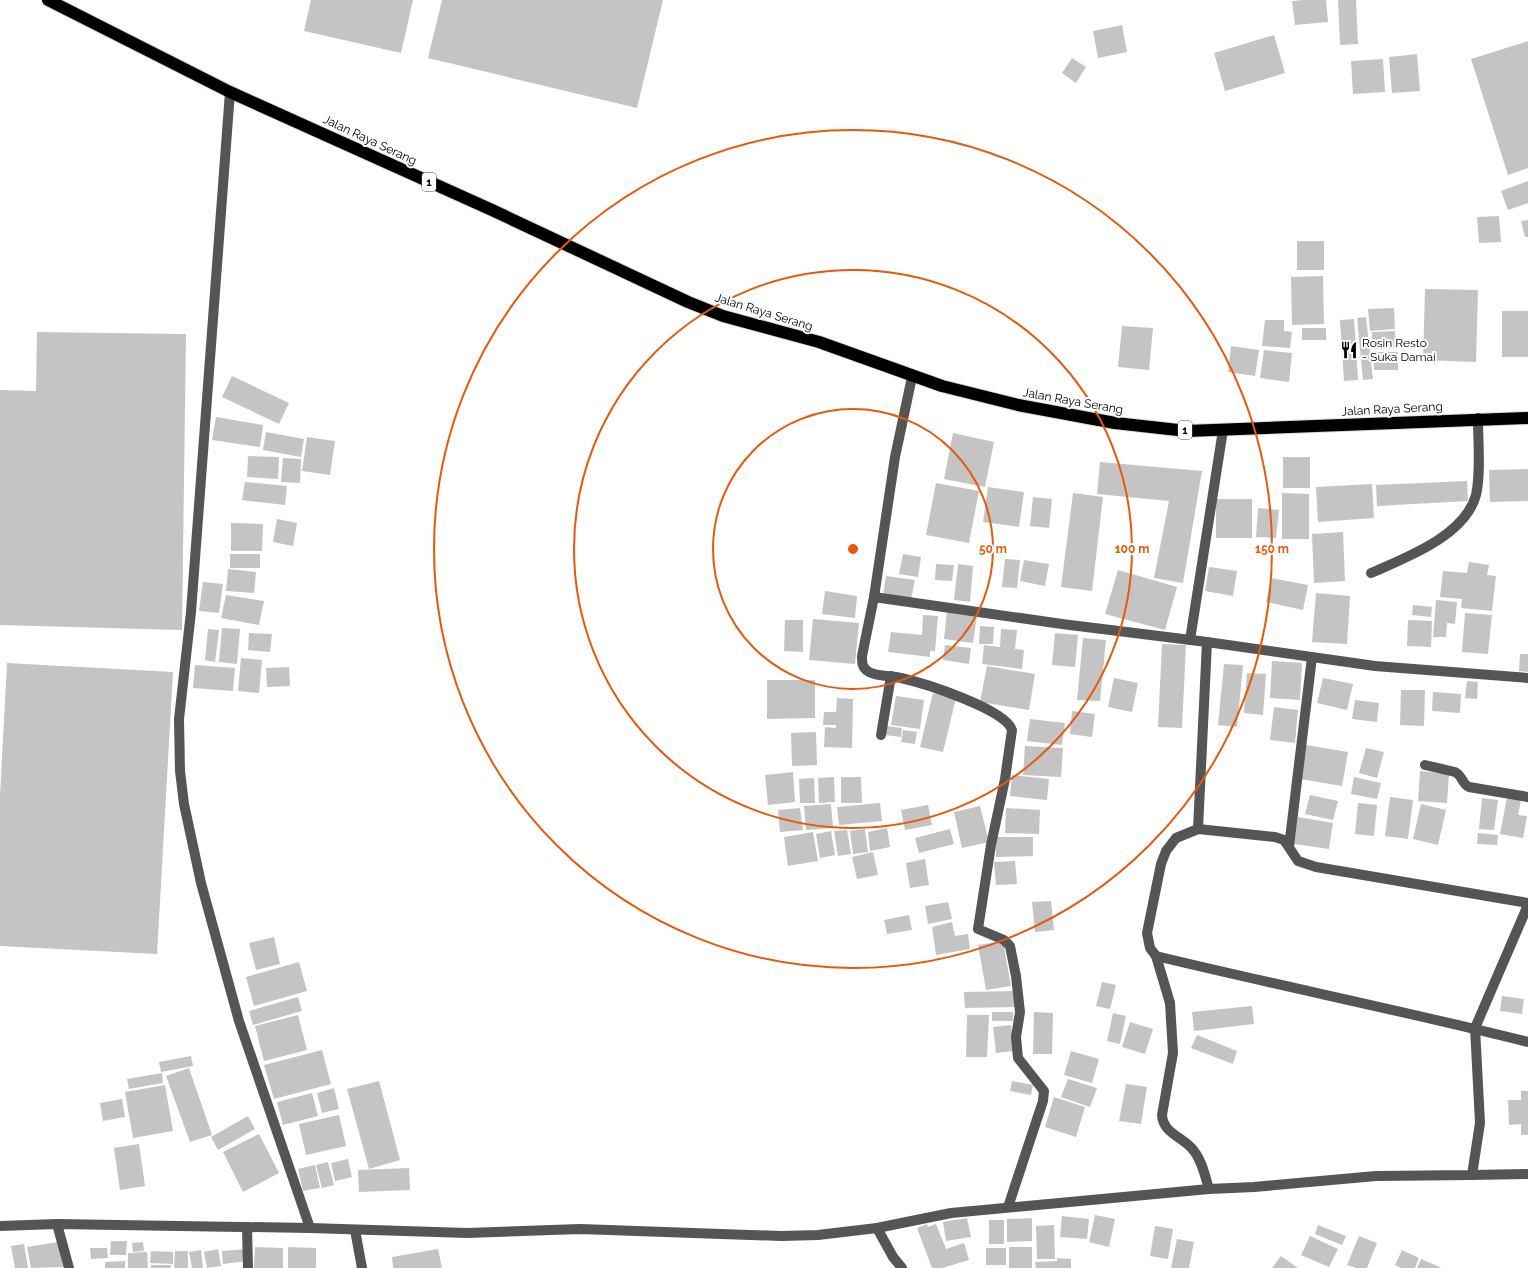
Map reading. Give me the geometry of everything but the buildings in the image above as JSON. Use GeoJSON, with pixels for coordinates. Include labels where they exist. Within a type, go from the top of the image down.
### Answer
{"type":"FeatureCollection","features":[{"type":"Feature","properties":{"kind":"highway","name":"Jalan Raya Serang"},"geometry":{"type":"LineString","coordinates":[[48,0],[230,92],[492,210],[695,304],[723,316],[819,342],[912,377],[1018,406],[1116,423],[1187,431],[1478,418],[1528,418]]}},
{"type":"Feature","properties":{"kind":"street"},"geometry":{"type":"LineString","coordinates":[[230,92],[191,612],[180,719],[180,771],[184,804],[201,883],[239,1021],[310,1228]]}},
{"type":"Feature","properties":{"kind":"street"},"geometry":{"type":"LineString","coordinates":[[912,377],[895,457],[874,597],[862,656],[862,665],[867,671],[873,674],[891,676],[934,686],[953,694],[1001,718],[1010,724],[1012,730],[1008,766],[991,845],[985,892],[978,929],[1004,940],[1010,946],[1016,976],[1020,1012],[1016,1038],[1018,1058],[1044,1091],[1008,1207]]}},
{"type":"Feature","properties":{"kind":"street"},"geometry":{"type":"LineString","coordinates":[[1371,573],[1432,545],[1452,529],[1469,510],[1476,495],[1478,418]]}},
{"type":"Feature","properties":{"kind":"street"},"geometry":{"type":"LineString","coordinates":[[1190,640],[1223,430]]}},
{"type":"Feature","properties":{"kind":"street"},"geometry":{"type":"LineString","coordinates":[[874,597],[1375,666],[1528,678]]}},
{"type":"Feature","properties":{"kind":"street"},"geometry":{"type":"LineString","coordinates":[[1198,830],[1207,642]]}},
{"type":"Feature","properties":{"kind":"street"},"geometry":{"type":"LineString","coordinates":[[1289,847],[1312,657]]}},
{"type":"Feature","properties":{"kind":"street"},"geometry":{"type":"LineString","coordinates":[[882,735],[891,676]]}},
{"type":"Feature","properties":{"kind":"street"},"geometry":{"type":"LineString","coordinates":[[1425,765],[1459,774],[1465,784],[1469,787],[1528,797]]}},
{"type":"Feature","properties":{"kind":"street"},"geometry":{"type":"LineString","coordinates":[[1209,1188],[1194,1150],[1188,1143],[1170,1131],[1162,1122],[1173,1053],[1170,1003],[1156,956],[1150,948],[1147,934],[1161,864],[1166,851],[1176,838],[1198,830],[1274,837],[1284,840],[1298,861],[1316,867],[1528,904],[1475,1028],[1480,1124],[1472,1175]]}},
{"type":"Feature","properties":{"kind":"street"},"geometry":{"type":"LineString","coordinates":[[1156,956],[1475,1028],[1528,1042]]}},
{"type":"Feature","properties":{"kind":"street"},"geometry":{"type":"LineString","coordinates":[[0,1226],[57,1224],[310,1228],[467,1233],[580,1229],[781,1236],[818,1235],[879,1228],[951,1213],[1209,1188],[1254,1187],[1376,1176],[1528,1174]]}},
{"type":"Feature","properties":{"kind":"street"},"geometry":{"type":"LineString","coordinates":[[57,1224],[69,1268]]}},
{"type":"Feature","properties":{"kind":"street"},"geometry":{"type":"LineString","coordinates":[[247,1227],[248,1268]]}},
{"type":"Feature","properties":{"kind":"street"},"geometry":{"type":"LineString","coordinates":[[879,1228],[893,1257],[902,1268]]}},
{"type":"Feature","properties":{"kind":"street"},"geometry":{"type":"LineString","coordinates":[[355,1230],[362,1268]]}},
{"type":"Feature","properties":{"kind":"place","name":"Rosin Resto - Suka Damai"},"geometry":{"type":"Point","coordinates":[1349,350]}}]}
